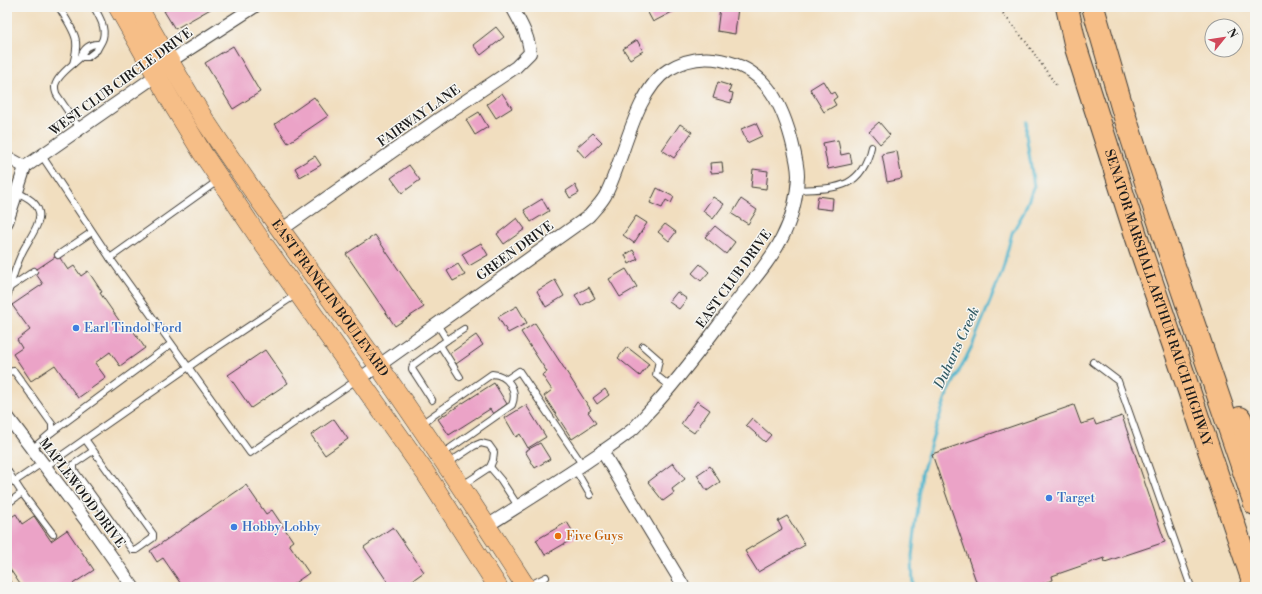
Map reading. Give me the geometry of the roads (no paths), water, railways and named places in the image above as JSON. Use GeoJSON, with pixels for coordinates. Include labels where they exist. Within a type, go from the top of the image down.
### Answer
{"type":"FeatureCollection","features":[{"type":"Feature","properties":{"kind":"highway","name":"SENATOR MARSHALL ARTHUR RAUCH HIGHWAY"},"geometry":{"type":"LineString","coordinates":[[1067,7],[1076,48],[1137,240],[1255,587]]}},
{"type":"Feature","properties":{"kind":"highway","name":"SENATOR MARSHALL ARTHUR RAUCH HIGHWAY"},"geometry":{"type":"LineString","coordinates":[[1093,7],[1127,121],[1178,278],[1255,504]]}},
{"type":"Feature","properties":{"kind":"highway"},"geometry":{"type":"LineString","coordinates":[[1178,278],[1255,454]]}},
{"type":"Feature","properties":{"kind":"main road","name":"EAST FRANKLIN BOULEVARD"},"geometry":{"type":"LineString","coordinates":[[118,7],[163,68],[205,119],[281,230],[378,366],[487,526],[526,587]]}},
{"type":"Feature","properties":{"kind":"main road","name":"EAST FRANKLIN BOULEVARD"},"geometry":{"type":"LineString","coordinates":[[138,7],[163,68],[175,108],[220,179],[426,474],[498,587]]}},
{"type":"Feature","properties":{"kind":"street","name":"WEST CLUB CIRCLE DRIVE"},"geometry":{"type":"LineString","coordinates":[[25,167],[163,68],[254,7]]}},
{"type":"Feature","properties":{"kind":"street","name":"FAIRWAY LANE"},"geometry":{"type":"LineString","coordinates":[[281,230],[516,67],[525,59],[530,53],[529,44],[523,28],[512,7]]}},
{"type":"Feature","properties":{"kind":"street","name":"EAST CLUB DRIVE"},"geometry":{"type":"LineString","coordinates":[[487,526],[579,467],[634,428],[671,387],[762,268],[781,241],[791,220],[798,175],[794,152],[780,108],[769,88],[752,72],[732,62],[709,57],[686,61],[666,71],[650,88],[639,108]]}},
{"type":"Feature","properties":{"kind":"street","name":"GREEN DRIVE"},"geometry":{"type":"LineString","coordinates":[[359,379],[589,216],[604,198],[639,108]]}},
{"type":"Feature","properties":{"kind":"street"},"geometry":{"type":"LineString","coordinates":[[7,157],[25,167],[7,222]]}},
{"type":"Feature","properties":{"kind":"street","name":"MAPLEWOOD DRIVE"},"geometry":{"type":"LineString","coordinates":[[7,416],[90,526],[133,587]]}},
{"type":"Feature","properties":{"kind":"street"},"geometry":{"type":"LineString","coordinates":[[602,451],[684,587]]}},
{"type":"Feature","properties":{"kind":"lane"},"geometry":{"type":"LineString","coordinates":[[59,7],[74,34],[76,41],[73,64]]}},
{"type":"Feature","properties":{"kind":"lane"},"geometry":{"type":"LineString","coordinates":[[80,129],[54,89],[56,83],[64,72],[81,57],[83,51],[93,43],[99,44],[102,41],[104,35],[103,28],[94,7]]}},
{"type":"Feature","properties":{"kind":"lane"},"geometry":{"type":"LineString","coordinates":[[796,190],[830,188],[840,186],[853,180],[861,172],[868,161],[871,147]]}},
{"type":"Feature","properties":{"kind":"lane"},"geometry":{"type":"LineString","coordinates":[[42,156],[110,258],[250,454],[359,379]]}},
{"type":"Feature","properties":{"kind":"lane"},"geometry":{"type":"LineString","coordinates":[[110,258],[220,179]]}},
{"type":"Feature","properties":{"kind":"lane"},"geometry":{"type":"LineString","coordinates":[[7,297],[21,254],[31,238],[40,217],[39,212],[33,202],[17,192]]}},
{"type":"Feature","properties":{"kind":"lane"},"geometry":{"type":"LineString","coordinates":[[58,255],[92,232]]}},
{"type":"Feature","properties":{"kind":"lane"},"geometry":{"type":"LineString","coordinates":[[9,288],[34,272]]}},
{"type":"Feature","properties":{"kind":"lane"},"geometry":{"type":"LineString","coordinates":[[14,482],[85,439],[188,367],[299,294]]}},
{"type":"Feature","properties":{"kind":"lane"},"geometry":{"type":"LineString","coordinates":[[437,324],[447,340]]}},
{"type":"Feature","properties":{"kind":"lane"},"geometry":{"type":"LineString","coordinates":[[432,400],[412,369],[413,365],[464,329]]}},
{"type":"Feature","properties":{"kind":"lane"},"geometry":{"type":"LineString","coordinates":[[32,449],[52,432],[171,344]]}},
{"type":"Feature","properties":{"kind":"lane"},"geometry":{"type":"LineString","coordinates":[[440,345],[460,377]]}},
{"type":"Feature","properties":{"kind":"lane"},"geometry":{"type":"LineString","coordinates":[[643,346],[659,360],[656,375],[671,387]]}},
{"type":"Feature","properties":{"kind":"lane"},"geometry":{"type":"LineString","coordinates":[[1093,362],[1118,381],[1191,587]]}},
{"type":"Feature","properties":{"kind":"lane"},"geometry":{"type":"LineString","coordinates":[[7,370],[14,371],[52,424],[52,432]]}},
{"type":"Feature","properties":{"kind":"lane"},"geometry":{"type":"LineString","coordinates":[[507,379],[519,371],[579,467],[590,494]]}},
{"type":"Feature","properties":{"kind":"lane"},"geometry":{"type":"LineString","coordinates":[[418,425],[492,374],[500,374],[507,379],[513,390],[515,399],[512,405],[442,461]]}},
{"type":"Feature","properties":{"kind":"lane"},"geometry":{"type":"LineString","coordinates":[[85,439],[153,534],[153,538],[136,550],[132,550],[74,470],[74,464],[93,451]]}},
{"type":"Feature","properties":{"kind":"lane"},"geometry":{"type":"LineString","coordinates":[[442,461],[481,443],[489,445],[494,452],[490,467],[460,487]]}},
{"type":"Feature","properties":{"kind":"lane"},"geometry":{"type":"LineString","coordinates":[[490,467],[501,480],[518,506]]}},
{"type":"Feature","properties":{"kind":"lane"},"geometry":{"type":"LineString","coordinates":[[7,470],[14,482],[53,534]]}},
{"type":"Feature","properties":{"kind":"lane"},"geometry":{"type":"LineString","coordinates":[[7,504],[22,493]]}},
{"type":"Feature","properties":{"kind":"lane"},"geometry":{"type":"LineString","coordinates":[[526,587],[546,576]]}},
{"type":"Feature","properties":{"kind":"lane"},"geometry":{"type":"LineString","coordinates":[[7,583],[10,587]]}},
{"type":"Feature","properties":{"kind":"waterway","name":"Duharts Creek"},"geometry":{"type":"LineString","coordinates":[[913,587],[912,556],[922,473],[930,446],[946,397],[972,346],[1002,272],[1012,233],[1024,212],[1034,186],[1026,134],[1027,122]]}},
{"type":"Feature","properties":{"kind":"place","name":"Earl Tindol Ford"},"geometry":{"type":"Point","coordinates":[76,328]}},
{"type":"Feature","properties":{"kind":"place","name":"Target"},"geometry":{"type":"Point","coordinates":[1049,498]}},
{"type":"Feature","properties":{"kind":"place","name":"Hobby Lobby"},"geometry":{"type":"Point","coordinates":[234,527]}},
{"type":"Feature","properties":{"kind":"place","name":"Five Guys"},"geometry":{"type":"Point","coordinates":[558,536]}}]}
